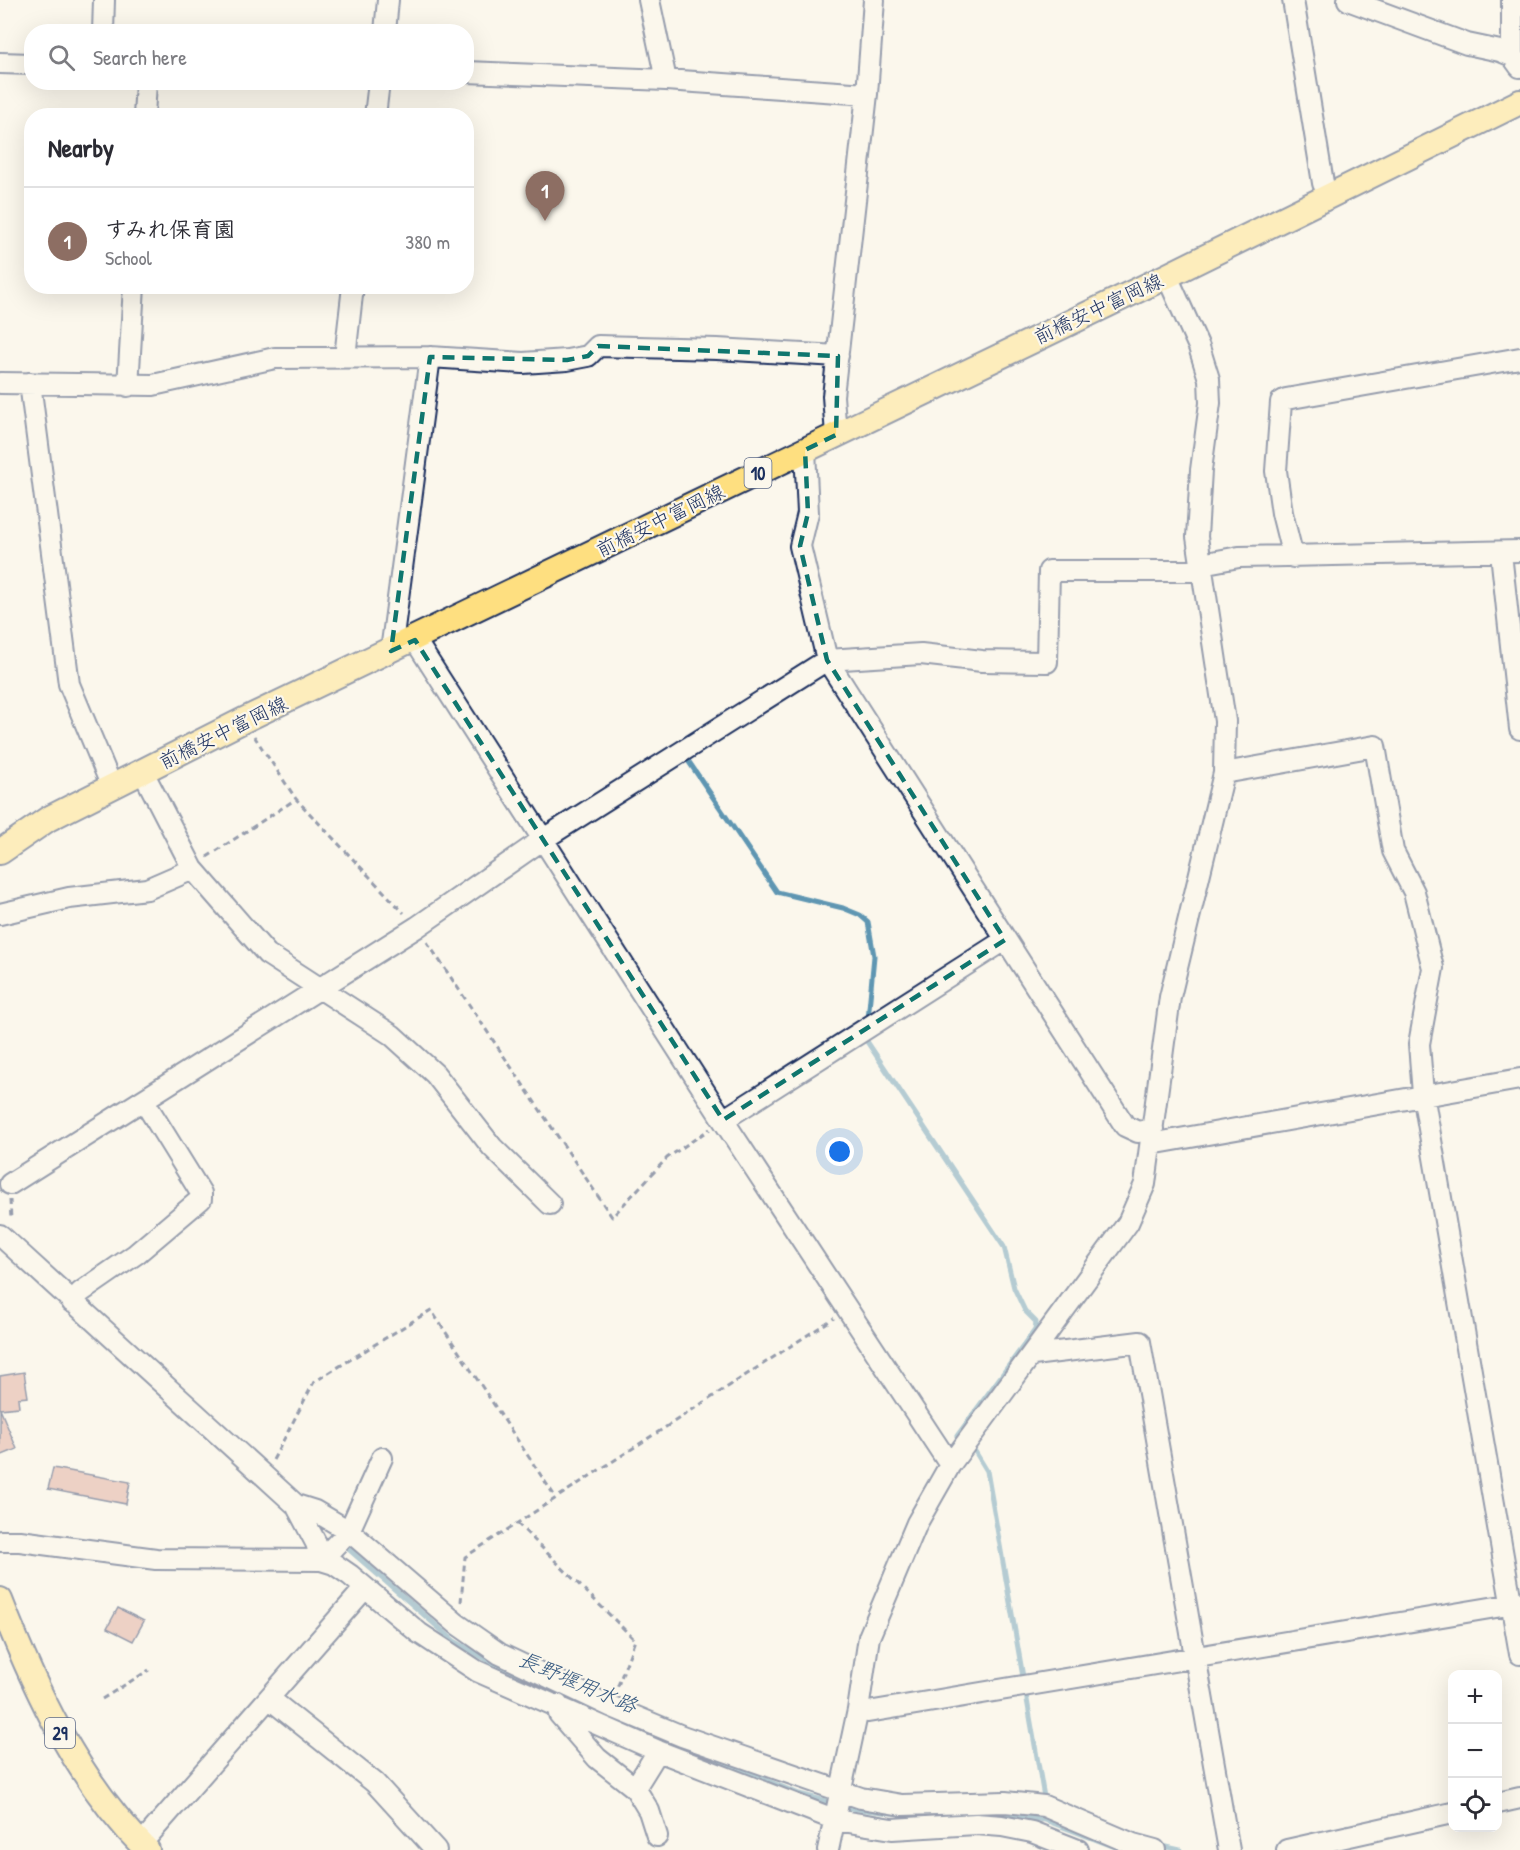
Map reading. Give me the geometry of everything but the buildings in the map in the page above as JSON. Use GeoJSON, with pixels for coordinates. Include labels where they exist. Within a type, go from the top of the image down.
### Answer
{"type":"FeatureCollection","features":[{"type":"Feature","properties":{"kind":"main road","name":"前橋安中富岡線"},"geometry":{"type":"LineString","coordinates":[[0,852],[48,819],[244,720],[415,640],[1167,276],[1328,194],[1520,102]]}},
{"type":"Feature","properties":{"kind":"main road","name":"29"},"geometry":{"type":"LineString","coordinates":[[0,1600],[49,1714],[78,1762],[144,1847]]}},
{"type":"Feature","properties":{"kind":"street"},"geometry":{"type":"LineString","coordinates":[[103,24],[104,0]]}},
{"type":"Feature","properties":{"kind":"street"},"geometry":{"type":"LineString","coordinates":[[386,24],[388,0]]}},
{"type":"Feature","properties":{"kind":"street"},"geometry":{"type":"LineString","coordinates":[[649,0],[666,80]]}},
{"type":"Feature","properties":{"kind":"street"},"geometry":{"type":"LineString","coordinates":[[836,435],[833,396],[867,94],[874,0]]}},
{"type":"Feature","properties":{"kind":"street"},"geometry":{"type":"LineString","coordinates":[[1293,0],[1323,183],[1328,194]]}},
{"type":"Feature","properties":{"kind":"street"},"geometry":{"type":"LineString","coordinates":[[1348,0],[1516,62],[1512,0]]}},
{"type":"Feature","properties":{"kind":"street"},"geometry":{"type":"LineString","coordinates":[[0,63],[24,64]]}},
{"type":"Feature","properties":{"kind":"street"},"geometry":{"type":"LineString","coordinates":[[474,72],[666,80],[867,94]]}},
{"type":"Feature","properties":{"kind":"street"},"geometry":{"type":"LineString","coordinates":[[144,108],[146,90]]}},
{"type":"Feature","properties":{"kind":"street"},"geometry":{"type":"LineString","coordinates":[[376,108],[378,90]]}},
{"type":"Feature","properties":{"kind":"street"},"geometry":{"type":"LineString","coordinates":[[828,1850],[858,1710],[869,1638],[876,1615],[916,1523],[950,1465],[1128,1223],[1145,1184],[1170,997],[1224,773],[1225,721],[1197,537],[1201,470],[1210,403],[1209,380],[1199,346],[1167,276]]}},
{"type":"Feature","properties":{"kind":"street"},"geometry":{"type":"LineString","coordinates":[[128,386],[134,294]]}},
{"type":"Feature","properties":{"kind":"street"},"geometry":{"type":"LineString","coordinates":[[345,357],[353,294]]}},
{"type":"Feature","properties":{"kind":"street"},"geometry":{"type":"LineString","coordinates":[[0,383],[153,385],[275,358],[430,357],[523,363],[588,356],[598,346],[717,349],[838,356]]}},
{"type":"Feature","properties":{"kind":"street"},"geometry":{"type":"LineString","coordinates":[[391,651],[430,357]]}},
{"type":"Feature","properties":{"kind":"street"},"geometry":{"type":"LineString","coordinates":[[1293,557],[1282,513],[1276,471],[1281,402],[1286,399],[1520,358]]}},
{"type":"Feature","properties":{"kind":"street"},"geometry":{"type":"LineString","coordinates":[[30,383],[69,684],[112,787]]}},
{"type":"Feature","properties":{"kind":"street"},"geometry":{"type":"LineString","coordinates":[[805,450],[808,513],[800,546],[827,660],[1125,1126],[1152,1137],[1520,1079]]}},
{"type":"Feature","properties":{"kind":"street"},"geometry":{"type":"LineString","coordinates":[[10,1184],[144,1101],[320,986],[417,927],[542,840],[827,660],[921,654],[982,661],[1047,662],[1049,571],[1202,568],[1239,557],[1510,552],[1520,729]]}},
{"type":"Feature","properties":{"kind":"street"},"geometry":{"type":"LineString","coordinates":[[415,640],[542,840],[950,1465]]}},
{"type":"Feature","properties":{"kind":"street"},"geometry":{"type":"LineString","coordinates":[[1224,773],[1375,746],[1393,851],[1414,892],[1433,968],[1419,1044],[1423,1094],[1516,1604],[1520,1654]]}},
{"type":"Feature","properties":{"kind":"street"},"geometry":{"type":"LineString","coordinates":[[143,772],[193,869],[267,954],[320,986],[392,1035],[435,1074],[492,1147],[550,1203]]}},
{"type":"Feature","properties":{"kind":"street"},"geometry":{"type":"LineString","coordinates":[[0,915],[69,898],[147,889],[193,869]]}},
{"type":"Feature","properties":{"kind":"street"},"geometry":{"type":"LineString","coordinates":[[723,1119],[1005,940]]}},
{"type":"Feature","properties":{"kind":"street"},"geometry":{"type":"LineString","coordinates":[[72,1302],[81,1292],[136,1254],[201,1199],[201,1192],[144,1101]]}},
{"type":"Feature","properties":{"kind":"street"},"geometry":{"type":"LineString","coordinates":[[6,1240],[296,1505],[316,1543],[321,1560]]}},
{"type":"Feature","properties":{"kind":"street"},"geometry":{"type":"LineString","coordinates":[[1033,1354],[1140,1342],[1229,1850]]}},
{"type":"Feature","properties":{"kind":"street"},"geometry":{"type":"LineString","coordinates":[[321,1560],[349,1531],[382,1458]]}},
{"type":"Feature","properties":{"kind":"street"},"geometry":{"type":"LineString","coordinates":[[296,1505],[315,1511],[349,1531],[457,1624],[521,1665],[682,1736],[841,1793],[902,1805],[1005,1802],[1044,1806],[1133,1844],[1155,1850]]}},
{"type":"Feature","properties":{"kind":"street"},"geometry":{"type":"LineString","coordinates":[[0,1541],[20,1541],[156,1559],[294,1558],[321,1560],[334,1564],[451,1656],[477,1671],[658,1751],[836,1820],[892,1829],[976,1824],[1002,1826],[1032,1832],[1078,1850]]}},
{"type":"Feature","properties":{"kind":"street"},"geometry":{"type":"LineString","coordinates":[[144,1847],[365,1588]]}},
{"type":"Feature","properties":{"kind":"street"},"geometry":{"type":"LineString","coordinates":[[858,1710],[868,1712],[1516,1604]]}},
{"type":"Feature","properties":{"kind":"street"},"geometry":{"type":"LineString","coordinates":[[270,1699],[375,1783],[436,1850]]}},
{"type":"Feature","properties":{"kind":"street"},"geometry":{"type":"LineString","coordinates":[[558,1705],[559,1714],[597,1758],[635,1788],[649,1811],[657,1836]]}},
{"type":"Feature","properties":{"kind":"street"},"geometry":{"type":"LineString","coordinates":[[635,1788],[658,1751]]}},
{"type":"Feature","properties":{"kind":"street"},"geometry":{"type":"LineString","coordinates":[[1502,1802],[1520,1798]]}},
{"type":"Feature","properties":{"kind":"street"},"geometry":{"type":"LineString","coordinates":[[1287,1850],[1448,1814]]}},
{"type":"Feature","properties":{"kind":"path"},"geometry":{"type":"LineString","coordinates":[[244,720],[296,799],[417,927],[612,1217],[667,1158],[723,1119]]}},
{"type":"Feature","properties":{"kind":"path"},"geometry":{"type":"LineString","coordinates":[[193,869],[196,864],[296,799]]}},
{"type":"Feature","properties":{"kind":"path"},"geometry":{"type":"LineString","coordinates":[[6,1240],[10,1184]]}},
{"type":"Feature","properties":{"kind":"path"},"geometry":{"type":"LineString","coordinates":[[457,1624],[465,1557],[848,1309]]}},
{"type":"Feature","properties":{"kind":"path"},"geometry":{"type":"LineString","coordinates":[[263,1476],[314,1382],[431,1310],[556,1498]]}},
{"type":"Feature","properties":{"kind":"path"},"geometry":{"type":"LineString","coordinates":[[517,1523],[635,1640],[610,1706]]}},
{"type":"Feature","properties":{"kind":"path"},"geometry":{"type":"LineString","coordinates":[[102,1699],[149,1670]]}},
{"type":"Feature","properties":{"kind":"highlighted area"},"geometry":{"type":"Polygon","coordinates":[[[598,346],[838,356],[836,435],[805,450],[808,513],[800,546],[827,660],[1005,940],[723,1120],[415,640],[391,651],[430,357],[567,360],[588,356],[598,346]]]}},
{"type":"Feature","properties":{"kind":"waterway"},"geometry":{"type":"LineString","coordinates":[[687,759],[777,892],[843,908],[860,915],[868,922],[874,956],[868,1019]]}},
{"type":"Feature","properties":{"kind":"waterway"},"geometry":{"type":"LineString","coordinates":[[866,1040],[1004,1247],[1014,1288],[1025,1311],[1036,1322],[1035,1330],[957,1436]]}},
{"type":"Feature","properties":{"kind":"waterway"},"geometry":{"type":"LineString","coordinates":[[973,1448],[987,1471],[1044,1797],[1047,1799]]}},
{"type":"Feature","properties":{"kind":"waterway","name":"長野堰用水路"},"geometry":{"type":"LineString","coordinates":[[345,1546],[454,1641],[504,1669],[587,1705]]}},
{"type":"Feature","properties":{"kind":"waterway","name":"長野堰用水路"},"geometry":{"type":"LineString","coordinates":[[695,1750],[799,1794],[826,1801]]}},
{"type":"Feature","properties":{"kind":"waterway","name":"長野堰用水路"},"geometry":{"type":"LineString","coordinates":[[849,1808],[917,1816],[976,1812]]}},
{"type":"Feature","properties":{"kind":"waterway","name":"長野堰用水路"},"geometry":{"type":"LineString","coordinates":[[991,1812],[1045,1820],[1123,1850]]}},
{"type":"Feature","properties":{"kind":"waterway"},"geometry":{"type":"LineString","coordinates":[[1158,1845],[1180,1850]]}},
{"type":"Feature","properties":{"kind":"place","name":"すみれ保育園"},"geometry":{"type":"Point","coordinates":[545,221]}}]}
